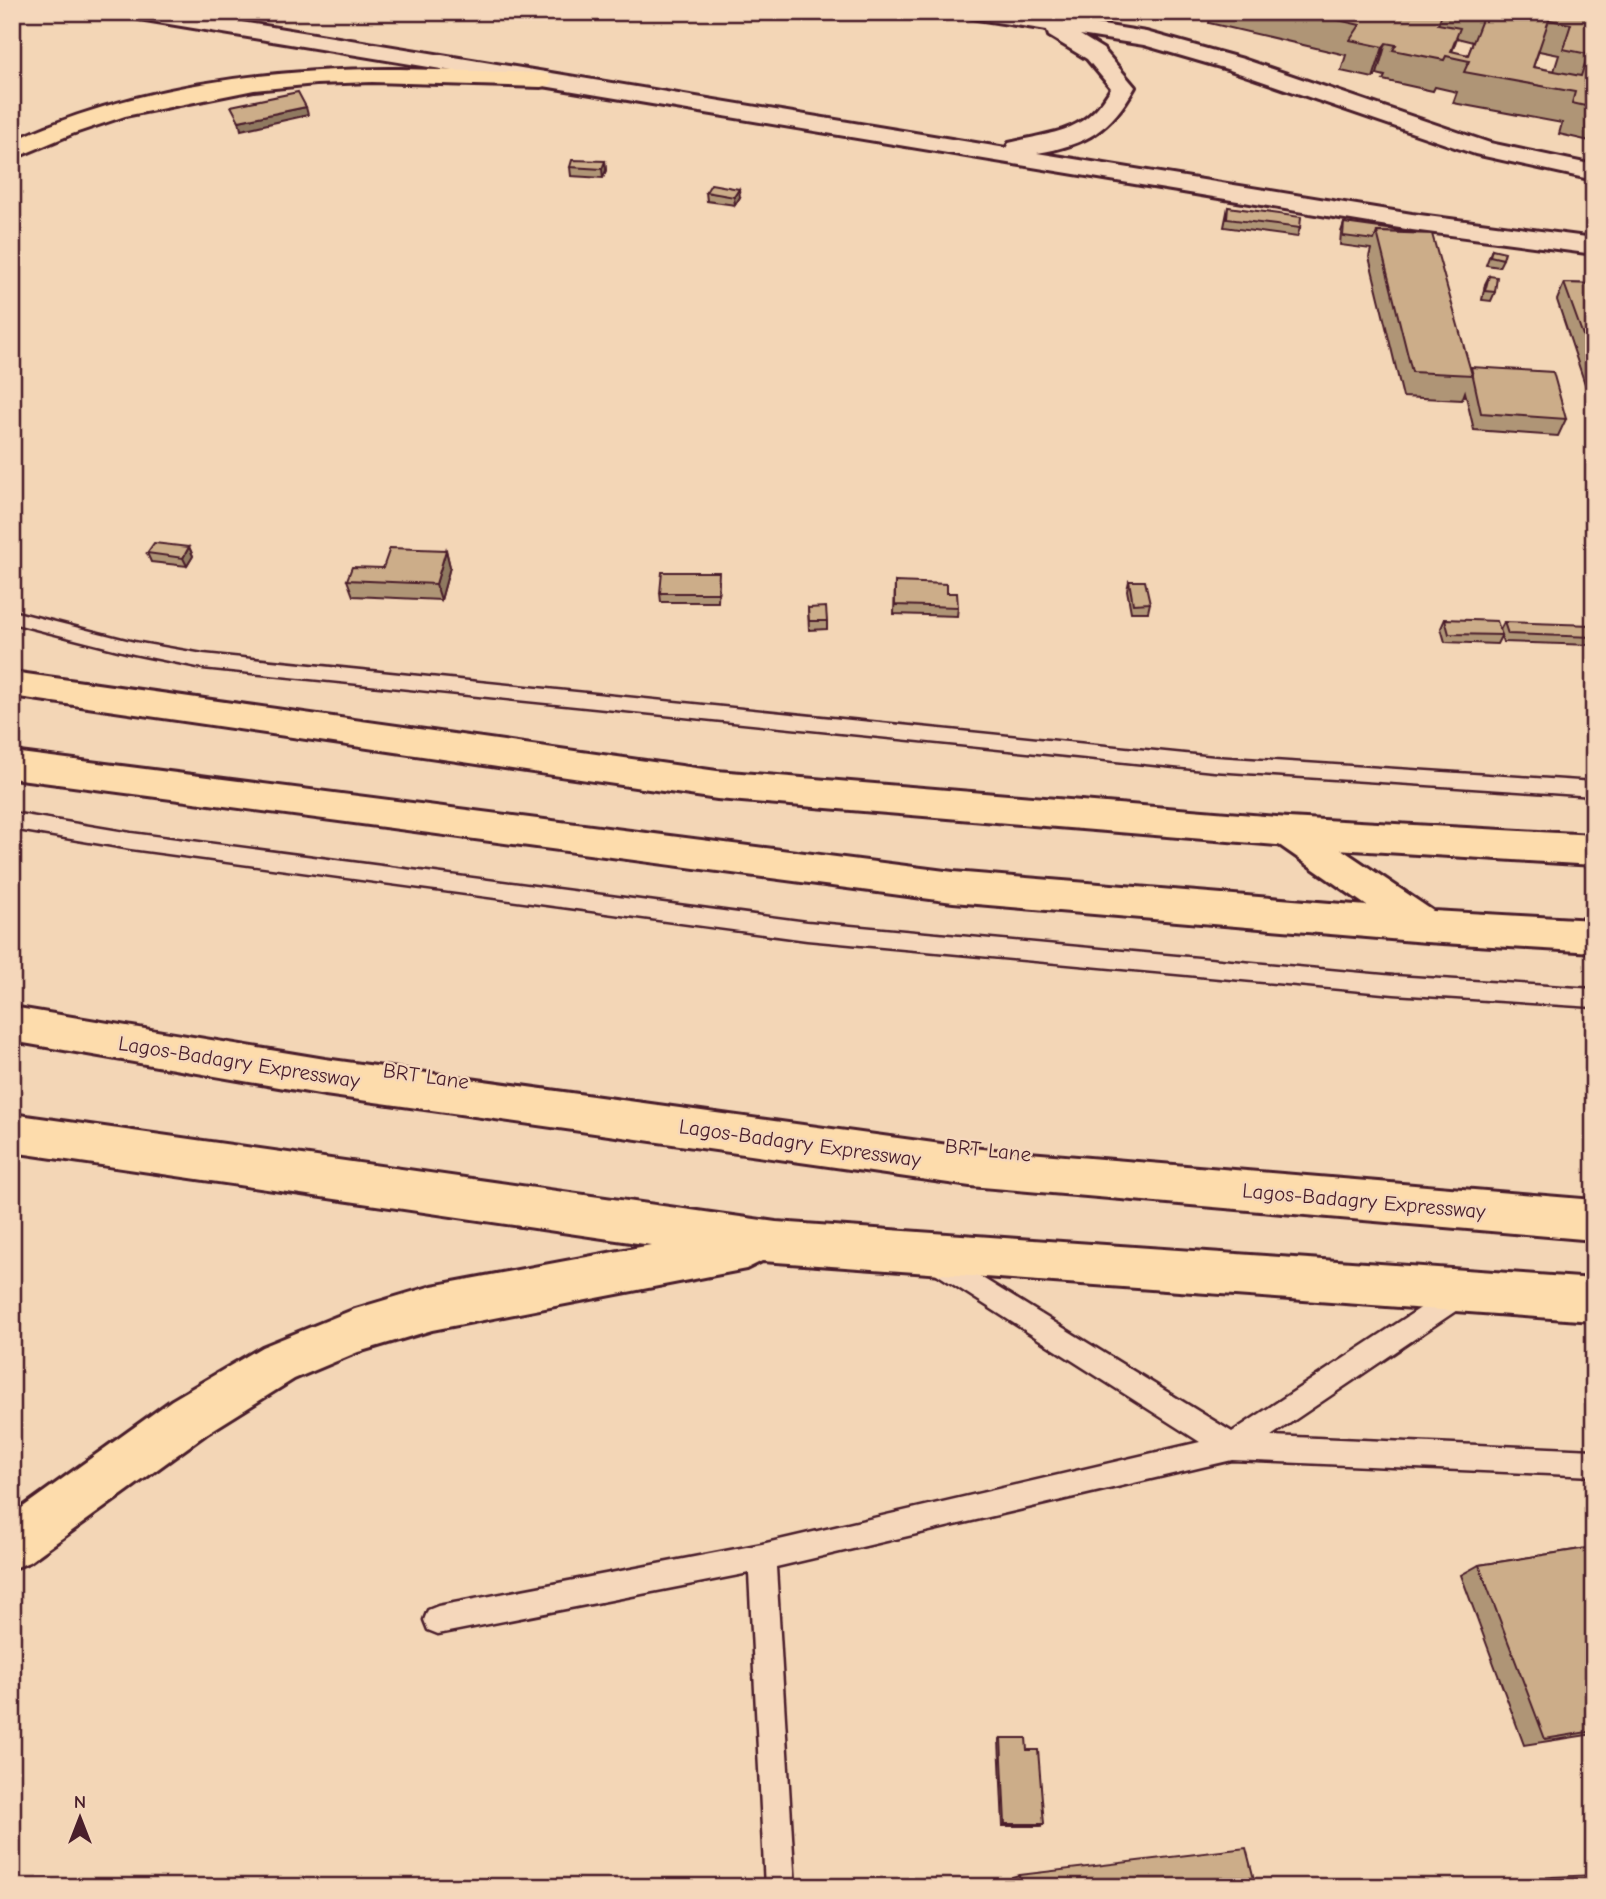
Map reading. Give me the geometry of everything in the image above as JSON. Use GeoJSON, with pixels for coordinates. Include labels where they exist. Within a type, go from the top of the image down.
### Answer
{"type":"FeatureCollection","features":[{"type":"Feature","properties":{"kind":"main road"},"geometry":{"type":"LineString","coordinates":[[29,163],[84,121],[129,107],[197,92],[261,82],[351,76],[541,80]]}},
{"type":"Feature","properties":{"kind":"main road"},"geometry":{"type":"LineString","coordinates":[[29,163],[132,123],[261,82]]}},
{"type":"Feature","properties":{"kind":"main road"},"geometry":{"type":"LineString","coordinates":[[12,684],[717,785],[1289,832],[1594,850]]}},
{"type":"Feature","properties":{"kind":"main road"},"geometry":{"type":"LineString","coordinates":[[12,765],[953,887],[1426,926],[1594,936]]}},
{"type":"Feature","properties":{"kind":"main road"},"geometry":{"type":"LineString","coordinates":[[1289,832],[1426,926]]}},
{"type":"Feature","properties":{"kind":"main road","name":"Lagos-Badagry Expressway"},"geometry":{"type":"LineString","coordinates":[[12,1024],[325,1077],[970,1167],[1594,1220]]}},
{"type":"Feature","properties":{"kind":"main road"},"geometry":{"type":"LineString","coordinates":[[12,1133],[776,1243],[1594,1300]]}},
{"type":"Feature","properties":{"kind":"main road"},"geometry":{"type":"LineString","coordinates":[[12,1545],[189,1417],[278,1363],[355,1331],[432,1308],[776,1243]]}},
{"type":"Feature","properties":{"kind":"street"},"geometry":{"type":"LineString","coordinates":[[139,12],[1412,222],[1594,246]]}},
{"type":"Feature","properties":{"kind":"street"},"geometry":{"type":"LineString","coordinates":[[977,12],[1146,39],[1235,64],[1484,149],[1594,173]]}},
{"type":"Feature","properties":{"kind":"street"},"geometry":{"type":"LineString","coordinates":[[984,152],[1041,146],[1069,138],[1110,111],[1146,39],[1142,12]]}},
{"type":"Feature","properties":{"kind":"street"},"geometry":{"type":"LineString","coordinates":[[1039,23],[1073,39],[1095,54],[1122,87]]}},
{"type":"Feature","properties":{"kind":"lane"},"geometry":{"type":"LineString","coordinates":[[12,617],[122,646],[203,661],[1214,764],[1594,789]]}},
{"type":"Feature","properties":{"kind":"lane"},"geometry":{"type":"LineString","coordinates":[[12,821],[145,843],[807,931],[1394,985],[1594,998]]}},
{"type":"Feature","properties":{"kind":"lane","name":"BRT Lane"},"geometry":{"type":"LineString","coordinates":[[12,1011],[341,1064],[991,1151],[1594,1206]]}},
{"type":"Feature","properties":{"kind":"lane"},"geometry":{"type":"LineString","coordinates":[[923,1253],[1232,1447]]}},
{"type":"Feature","properties":{"kind":"lane"},"geometry":{"type":"LineString","coordinates":[[1232,1447],[1465,1291]]}},
{"type":"Feature","properties":{"kind":"lane"},"geometry":{"type":"LineString","coordinates":[[438,1620],[762,1557],[1232,1447],[1594,1463]]}},
{"type":"Feature","properties":{"kind":"lane"},"geometry":{"type":"LineString","coordinates":[[762,1557],[780,1887]]}},
{"type":"Feature","properties":{"kind":"building"},"geometry":{"type":"Polygon","coordinates":[[[1303,12],[1443,12],[1438,24],[1460,28],[1451,51],[1468,55],[1485,12],[1594,12],[1594,108],[1572,103],[1575,92],[1464,72],[1469,61],[1446,56],[1444,60],[1393,50],[1396,45],[1386,43],[1383,47],[1350,40],[1360,25],[1303,12]],[[1549,20],[1533,67],[1581,76],[1588,54],[1563,49],[1571,24],[1549,20]]]}},
{"type":"Feature","properties":{"kind":"building"},"geometry":{"type":"Polygon","coordinates":[[[298,92],[306,107],[239,121],[231,106],[298,92]]]}},
{"type":"Feature","properties":{"kind":"building"},"geometry":{"type":"Polygon","coordinates":[[[572,160],[605,161],[602,169],[570,167],[572,160]]]}},
{"type":"Feature","properties":{"kind":"building"},"geometry":{"type":"Polygon","coordinates":[[[711,184],[739,189],[734,197],[706,192],[711,184]]]}},
{"type":"Feature","properties":{"kind":"building"},"geometry":{"type":"Polygon","coordinates":[[[1228,207],[1301,217],[1300,228],[1227,219],[1228,207]]]}},
{"type":"Feature","properties":{"kind":"building"},"geometry":{"type":"Polygon","coordinates":[[[1344,223],[1416,233],[1377,232],[1374,240],[1343,236],[1344,223]]]}},
{"type":"Feature","properties":{"kind":"building"},"geometry":{"type":"Polygon","coordinates":[[[1377,232],[1432,234],[1472,375],[1412,372],[1377,232]]]}},
{"type":"Feature","properties":{"kind":"building"},"geometry":{"type":"Polygon","coordinates":[[[1492,249],[1505,252],[1503,259],[1490,256],[1492,249]]]}},
{"type":"Feature","properties":{"kind":"building"},"geometry":{"type":"Polygon","coordinates":[[[1489,276],[1497,277],[1495,292],[1485,291],[1489,276]]]}},
{"type":"Feature","properties":{"kind":"building"},"geometry":{"type":"Polygon","coordinates":[[[1564,283],[1594,284],[1594,366],[1564,283]]]}},
{"type":"Feature","properties":{"kind":"building"},"geometry":{"type":"Polygon","coordinates":[[[1471,367],[1553,372],[1566,419],[1481,413],[1471,367]]]}},
{"type":"Feature","properties":{"kind":"building"},"geometry":{"type":"Polygon","coordinates":[[[154,543],[189,547],[183,558],[147,553],[154,543]]]}},
{"type":"Feature","properties":{"kind":"building"},"geometry":{"type":"Polygon","coordinates":[[[390,548],[446,550],[436,584],[347,580],[352,567],[383,568],[390,548]]]}},
{"type":"Feature","properties":{"kind":"building"},"geometry":{"type":"Polygon","coordinates":[[[662,572],[719,572],[718,593],[660,593],[662,572]]]}},
{"type":"Feature","properties":{"kind":"building"},"geometry":{"type":"Polygon","coordinates":[[[1129,581],[1145,581],[1150,603],[1133,604],[1129,581]]]}},
{"type":"Feature","properties":{"kind":"building"},"geometry":{"type":"Polygon","coordinates":[[[895,582],[947,584],[947,593],[957,593],[958,607],[895,605],[895,582]]]}},
{"type":"Feature","properties":{"kind":"building"},"geometry":{"type":"Polygon","coordinates":[[[826,607],[827,621],[809,621],[808,608],[826,607]]]}},
{"type":"Feature","properties":{"kind":"building"},"geometry":{"type":"Polygon","coordinates":[[[1445,619],[1497,621],[1502,635],[1449,634],[1445,619]]]}},
{"type":"Feature","properties":{"kind":"building"},"geometry":{"type":"Polygon","coordinates":[[[1504,622],[1592,625],[1594,637],[1508,634],[1504,622]]]}},
{"type":"Feature","properties":{"kind":"building"},"geometry":{"type":"Polygon","coordinates":[[[1594,1547],[1594,1731],[1545,1739],[1479,1565],[1594,1547]]]}},
{"type":"Feature","properties":{"kind":"building"},"geometry":{"type":"Polygon","coordinates":[[[1001,1738],[1026,1738],[1027,1750],[1038,1750],[1044,1824],[1005,1824],[1001,1738]]]}},
{"type":"Feature","properties":{"kind":"building"},"geometry":{"type":"Polygon","coordinates":[[[1246,1848],[1256,1887],[1021,1887],[1019,1875],[1246,1848]]]}},
{"type":"Feature","properties":{"kind":"building"},"geometry":{"type":"Polygon","coordinates":[[[1594,1875],[1594,1887],[1556,1887],[1553,1877],[1594,1875]]]}},
{"type":"Feature","properties":{"kind":"building"},"geometry":{"type":"Polygon","coordinates":[[[1005,1881],[1006,1887],[959,1887],[1005,1881]]]}}]}
